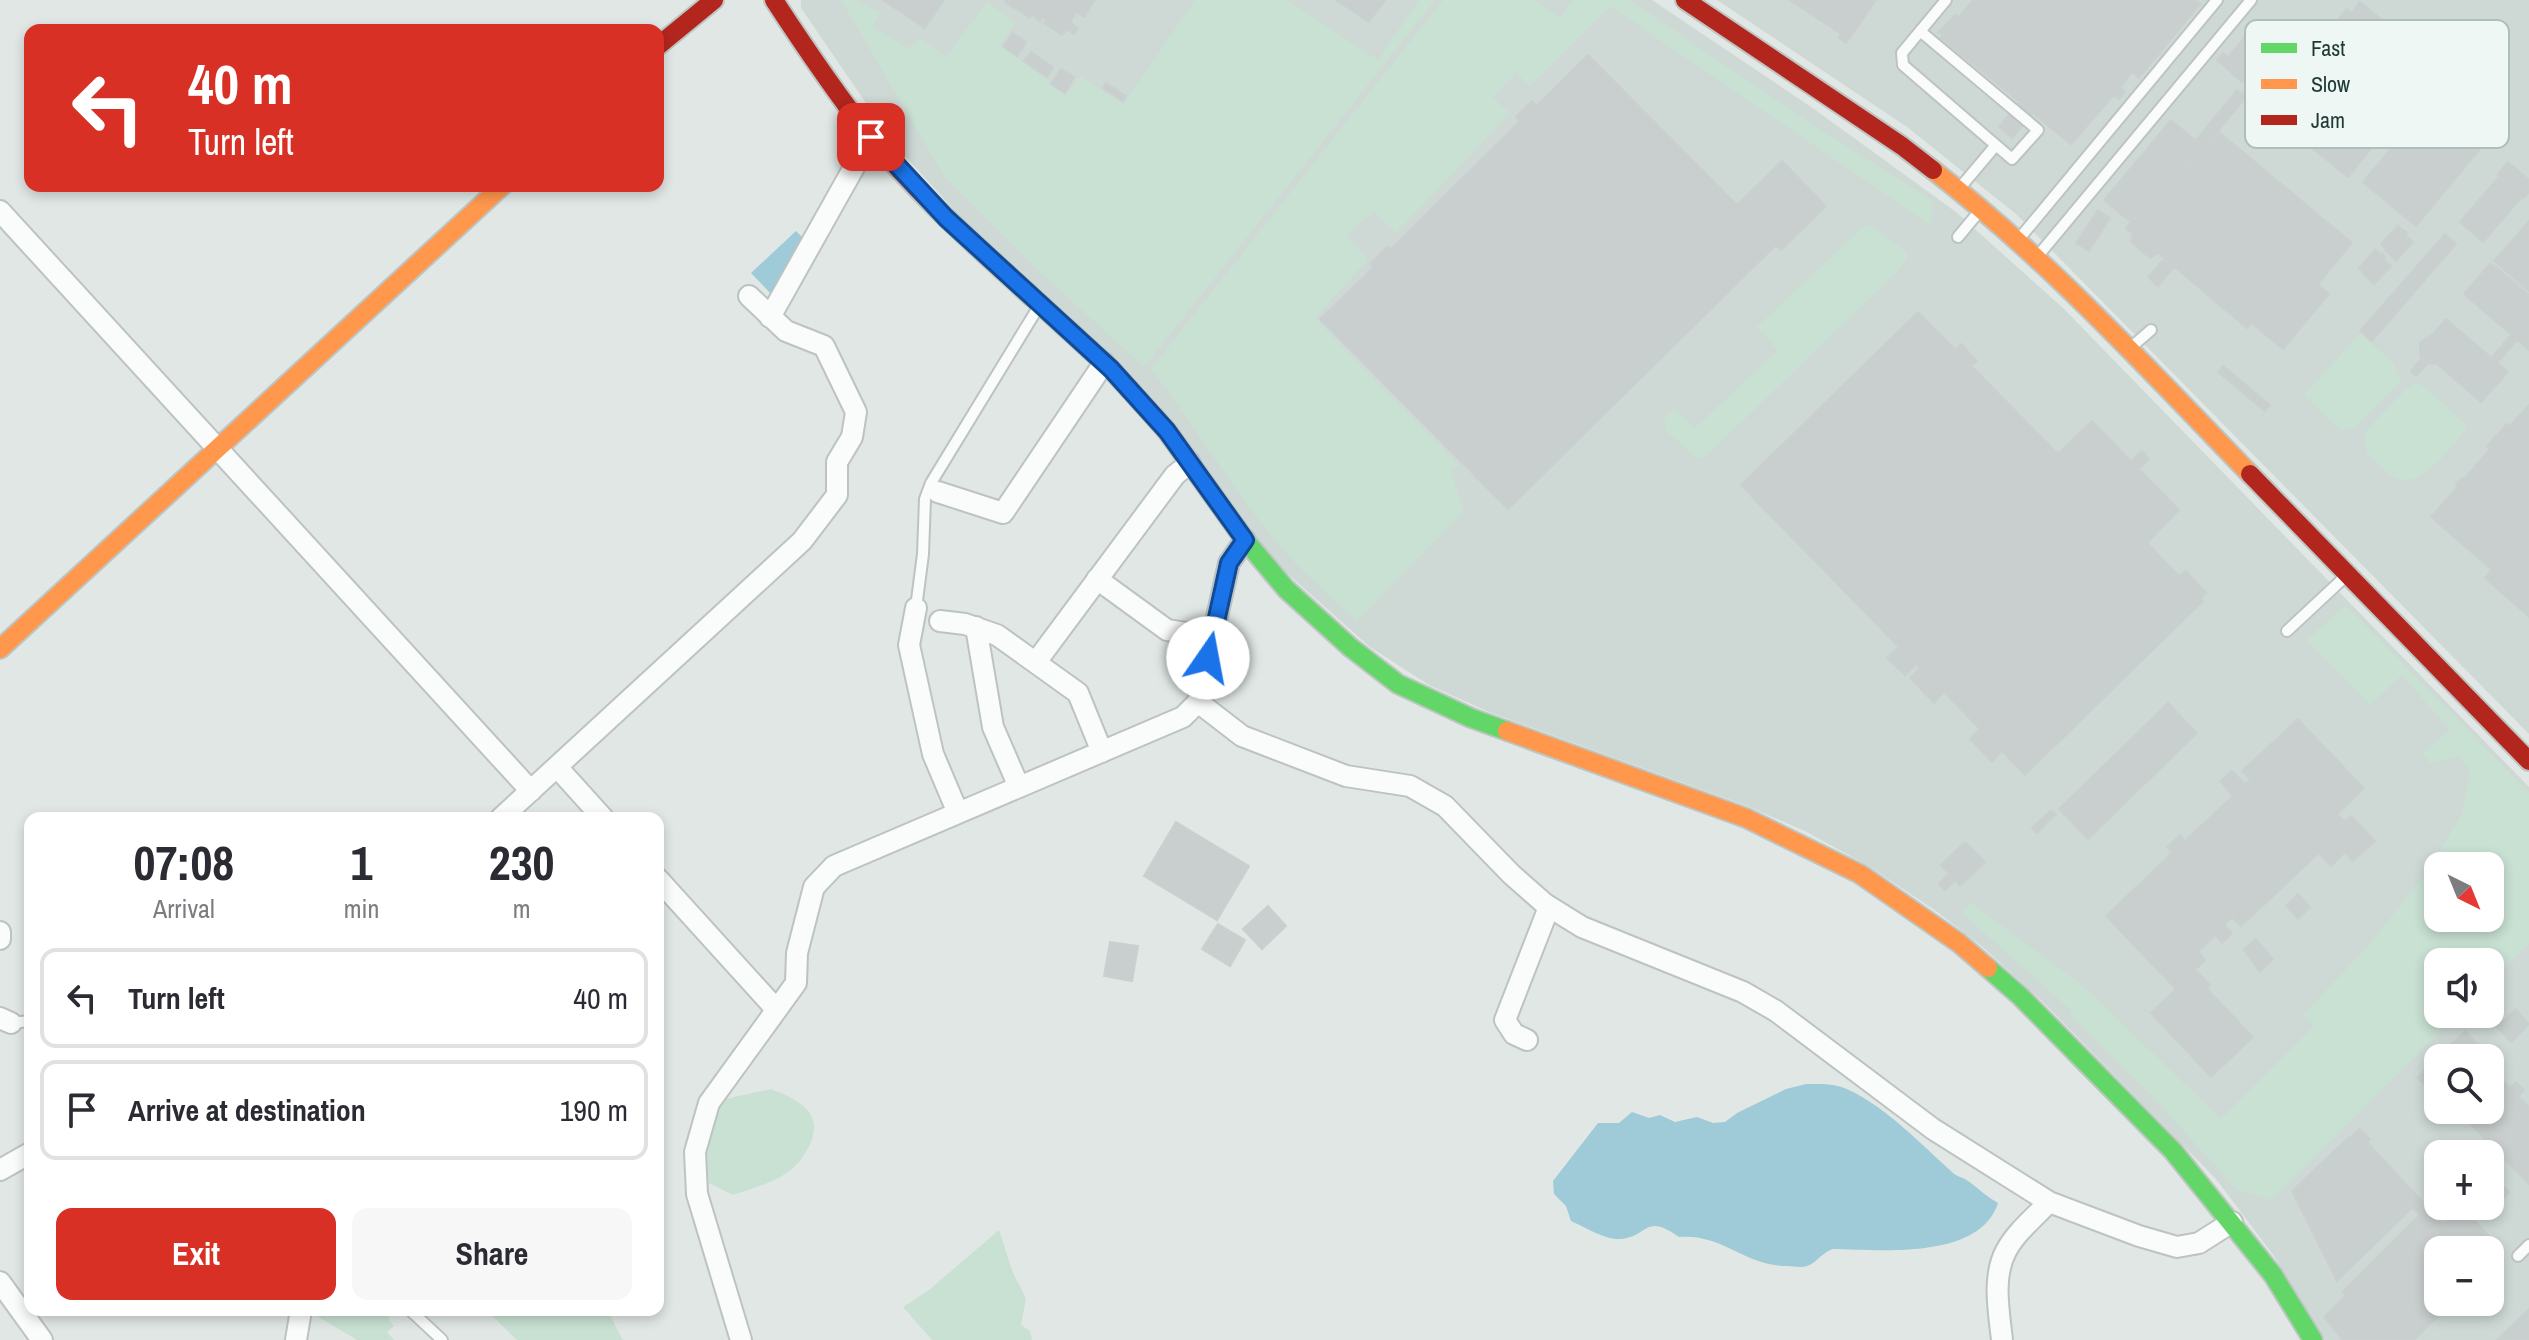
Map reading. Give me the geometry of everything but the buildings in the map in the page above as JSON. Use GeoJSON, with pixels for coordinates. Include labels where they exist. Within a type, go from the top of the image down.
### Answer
{"type":"FeatureCollection","features":[{"type":"Feature","properties":{"kind":"street"},"geometry":{"type":"LineString","coordinates":[[664,41],[714,0]]}},
{"type":"Feature","properties":{"kind":"street"},"geometry":{"type":"LineString","coordinates":[[774,0],[816,64],[871,137],[946,218],[1104,363],[1167,431],[1245,540],[1286,589],[1350,647],[1398,684],[1471,718],[1746,818],[1860,874],[1959,943],[2020,996],[2173,1151],[2273,1275],[2313,1340]]}},
{"type":"Feature","properties":{"kind":"street"},"geometry":{"type":"LineString","coordinates":[[1685,0],[1902,146],[1982,208],[2129,349],[2529,761]]}},
{"type":"Feature","properties":{"kind":"street"},"geometry":{"type":"LineString","coordinates":[[770,317],[871,137]]}},
{"type":"Feature","properties":{"kind":"street"},"geometry":{"type":"LineString","coordinates":[[0,649],[496,192]]}},
{"type":"Feature","properties":{"kind":"street"},"geometry":{"type":"LineString","coordinates":[[0,211],[531,791]]}},
{"type":"Feature","properties":{"kind":"street"},"geometry":{"type":"LineString","coordinates":[[508,812],[802,541],[837,495],[837,462],[852,437],[856,412],[824,346],[786,331],[749,296]]}},
{"type":"Feature","properties":{"kind":"street"},"geometry":{"type":"LineString","coordinates":[[938,492],[1003,513],[1104,363]]}},
{"type":"Feature","properties":{"kind":"street"},"geometry":{"type":"LineString","coordinates":[[1036,662],[1175,475],[1190,463]]}},
{"type":"Feature","properties":{"kind":"street"},"geometry":{"type":"LineString","coordinates":[[741,1340],[697,1194],[695,1152],[709,1103],[796,983],[797,953],[814,887],[834,866],[1183,717],[1198,702],[1229,563],[1245,540]]}},
{"type":"Feature","properties":{"kind":"street"},"geometry":{"type":"LineString","coordinates":[[1097,579],[1167,630],[1212,637]]}},
{"type":"Feature","properties":{"kind":"street"},"geometry":{"type":"LineString","coordinates":[[915,614],[909,645],[933,754],[958,813]]}},
{"type":"Feature","properties":{"kind":"street"},"geometry":{"type":"LineString","coordinates":[[940,621],[976,627],[997,635],[1078,693],[1102,752]]}},
{"type":"Feature","properties":{"kind":"street"},"geometry":{"type":"LineString","coordinates":[[976,627],[993,727],[1019,787]]}},
{"type":"Feature","properties":{"kind":"street"},"geometry":{"type":"LineString","coordinates":[[1198,702],[1242,736],[1346,776],[1410,786],[1445,806],[1511,874],[1549,907],[1582,927],[1743,992],[1776,1011],[1933,1129],[2049,1202],[2177,1247],[2199,1243],[2232,1222]]}},
{"type":"Feature","properties":{"kind":"street"},"geometry":{"type":"LineString","coordinates":[[557,767],[598,812]]}},
{"type":"Feature","properties":{"kind":"street"},"geometry":{"type":"LineString","coordinates":[[664,886],[776,1009]]}},
{"type":"Feature","properties":{"kind":"street"},"geometry":{"type":"LineString","coordinates":[[1527,1040],[1514,1034],[1505,1020],[1549,907]]}},
{"type":"Feature","properties":{"kind":"street"},"geometry":{"type":"LineString","coordinates":[[0,932],[0,939]]}},
{"type":"Feature","properties":{"kind":"street"},"geometry":{"type":"LineString","coordinates":[[0,1170],[24,1156]]}},
{"type":"Feature","properties":{"kind":"street"},"geometry":{"type":"LineString","coordinates":[[2002,1340],[1998,1283],[2005,1253],[2049,1202]]}},
{"type":"Feature","properties":{"kind":"street"},"geometry":{"type":"LineString","coordinates":[[0,1282],[24,1315]]}},
{"type":"Feature","properties":{"kind":"street"},"geometry":{"type":"LineString","coordinates":[[25,1316],[42,1340]]}},
{"type":"Feature","properties":{"kind":"street"},"geometry":{"type":"LineString","coordinates":[[296,1340],[300,1316]]}},
{"type":"Feature","properties":{"kind":"lane"},"geometry":{"type":"LineString","coordinates":[[1920,31],[2038,130],[2012,159],[1903,65],[1902,53],[1920,31],[1946,0]]}},
{"type":"Feature","properties":{"kind":"lane"},"geometry":{"type":"LineString","coordinates":[[2018,241],[2217,0]]}},
{"type":"Feature","properties":{"kind":"lane"},"geometry":{"type":"LineString","coordinates":[[2037,258],[2251,0]]}},
{"type":"Feature","properties":{"kind":"lane"},"geometry":{"type":"LineString","coordinates":[[1958,190],[1996,145]]}},
{"type":"Feature","properties":{"kind":"lane"},"geometry":{"type":"LineString","coordinates":[[1958,237],[1982,208]]}},
{"type":"Feature","properties":{"kind":"lane"},"geometry":{"type":"LineString","coordinates":[[940,621],[915,614],[923,554],[925,499],[931,483],[1040,304]]}},
{"type":"Feature","properties":{"kind":"lane"},"geometry":{"type":"LineString","coordinates":[[2129,349],[2151,330]]}},
{"type":"Feature","properties":{"kind":"lane"},"geometry":{"type":"LineString","coordinates":[[2287,631],[2347,574]]}},
{"type":"Feature","properties":{"kind":"lane"},"geometry":{"type":"LineString","coordinates":[[2518,1256],[2529,1245]]}},
{"type":"Feature","properties":{"kind":"lane"},"geometry":{"type":"LineString","coordinates":[[416,1316],[442,1340]]}},
{"type":"Feature","properties":{"kind":"shaded area"},"geometry":{"type":"Polygon","coordinates":[[[801,0],[1652,0],[1814,109],[1956,212],[2064,309],[2529,787],[2529,1340],[2325,1340],[2274,1256],[2216,1179],[2042,1001],[1985,949],[1936,911],[1870,867],[1807,832],[1747,806],[1489,712],[1429,685],[1370,647],[1280,567],[894,144],[801,8],[801,0]]]}},
{"type":"Feature","properties":{"kind":"shaded area"},"geometry":{"type":"Polygon","coordinates":[[[1717,0],[2529,0],[2529,734],[2016,214],[1907,127],[1717,0]]]}},
{"type":"Feature","properties":{"kind":"green space"},"geometry":{"type":"Polygon","coordinates":[[[841,0],[854,0],[880,12],[873,27],[910,49],[920,38],[946,57],[987,2],[1015,23],[1000,46],[1067,94],[1082,76],[1123,105],[1195,0],[1287,0],[1378,60],[1419,0],[1435,0],[1144,367],[1039,271],[944,176],[841,0]]]}},
{"type":"Feature","properties":{"kind":"green space"},"geometry":{"type":"Polygon","coordinates":[[[1443,0],[1535,0],[1560,18],[1573,0],[1629,0],[1825,133],[1932,200],[1932,226],[1610,6],[1530,86],[1516,73],[1492,97],[1510,113],[1396,233],[1374,211],[1347,235],[1368,259],[1315,318],[1459,465],[1451,472],[1464,511],[1357,621],[1294,562],[1268,531],[1151,369],[1443,0]]]}},
{"type":"Feature","properties":{"kind":"green space"},"geometry":{"type":"Polygon","coordinates":[[[1865,225],[1873,227],[1907,252],[1907,259],[1705,457],[1696,458],[1666,430],[1664,419],[1674,408],[1695,428],[1778,350],[1757,327],[1865,225]]]}},
{"type":"Feature","properties":{"kind":"green space"},"geometry":{"type":"Polygon","coordinates":[[[2360,334],[2395,364],[2396,373],[2402,380],[2356,427],[2341,430],[2304,395],[2360,334]]]}},
{"type":"Feature","properties":{"kind":"green space"},"geometry":{"type":"Polygon","coordinates":[[[2416,383],[2425,387],[2468,427],[2426,472],[2406,480],[2392,476],[2367,454],[2365,432],[2406,389],[2416,383]]]}},
{"type":"Feature","properties":{"kind":"green space"},"geometry":{"type":"Polygon","coordinates":[[[2346,605],[2529,793],[2529,943],[2504,968],[2504,948],[2424,948],[2424,1028],[2444,1028],[2428,1044],[2424,1044],[2424,1048],[2271,1200],[2236,1189],[2151,1095],[2071,1016],[2072,1011],[1962,913],[1970,902],[2083,986],[2221,1119],[2314,1026],[2304,1014],[2368,946],[2424,876],[2424,932],[2504,932],[2504,852],[2439,852],[2462,814],[2470,770],[2458,756],[2432,764],[2422,754],[2450,730],[2402,675],[2370,705],[2307,640],[2346,605]]]}},
{"type":"Feature","properties":{"kind":"green space"},"geometry":{"type":"Polygon","coordinates":[[[771,1089],[800,1104],[813,1119],[813,1137],[804,1155],[779,1178],[733,1195],[703,1180],[708,1138],[714,1118],[725,1099],[771,1089]]]}},
{"type":"Feature","properties":{"kind":"green space"},"geometry":{"type":"Polygon","coordinates":[[[999,1230],[1013,1273],[1026,1298],[1021,1325],[1030,1331],[1032,1340],[932,1340],[903,1307],[929,1290],[999,1230]]]}},
{"type":"Feature","properties":{"kind":"green space"},"geometry":{"type":"Polygon","coordinates":[[[317,1316],[391,1316],[388,1319],[394,1326],[387,1332],[394,1340],[357,1340],[317,1316]]]}},
{"type":"Feature","properties":{"kind":"green space"},"geometry":{"type":"Polygon","coordinates":[[[492,1316],[610,1316],[623,1340],[517,1340],[492,1316]]]}},
{"type":"Feature","properties":{"kind":"water"},"geometry":{"type":"Polygon","coordinates":[[[796,231],[804,239],[772,295],[751,273],[796,231]]]}},
{"type":"Feature","properties":{"kind":"water"},"geometry":{"type":"Polygon","coordinates":[[[1806,1084],[1844,1088],[1890,1117],[1954,1174],[1998,1203],[1988,1221],[1971,1234],[1950,1243],[1901,1250],[1833,1249],[1811,1265],[1798,1267],[1758,1261],[1709,1240],[1679,1237],[1659,1226],[1620,1239],[1608,1237],[1571,1221],[1566,1206],[1554,1194],[1553,1181],[1598,1123],[1619,1123],[1632,1112],[1649,1118],[1660,1115],[1675,1122],[1697,1117],[1713,1123],[1725,1122],[1786,1089],[1806,1084]]]}},
{"type":"Feature","properties":{"kind":"traffic: fast"},"geometry":{"type":"LineString","coordinates":[[1030,295],[1111,369],[1167,431],[1245,540],[1286,589],[1350,647],[1398,684],[1507,731]]}},
{"type":"Feature","properties":{"kind":"traffic: fast"},"geometry":{"type":"LineString","coordinates":[[1988,968],[2020,996],[2173,1151],[2273,1275],[2313,1340]]}},
{"type":"Feature","properties":{"kind":"traffic: slow"},"geometry":{"type":"LineString","coordinates":[[1933,170],[2057,278],[2250,474]]}},
{"type":"Feature","properties":{"kind":"traffic: slow"},"geometry":{"type":"LineString","coordinates":[[0,649],[495,192]]}},
{"type":"Feature","properties":{"kind":"traffic: slow"},"geometry":{"type":"LineString","coordinates":[[1507,731],[1746,818],[1860,874],[1959,943],[1988,968]]}},
{"type":"Feature","properties":{"kind":"traffic: jam"},"geometry":{"type":"LineString","coordinates":[[664,41],[714,0]]}},
{"type":"Feature","properties":{"kind":"traffic: jam"},"geometry":{"type":"LineString","coordinates":[[774,0],[832,86],[887,157],[946,218],[1030,295]]}},
{"type":"Feature","properties":{"kind":"traffic: jam"},"geometry":{"type":"LineString","coordinates":[[1685,0],[1933,170]]}},
{"type":"Feature","properties":{"kind":"traffic: jam"},"geometry":{"type":"LineString","coordinates":[[2250,474],[2529,761]]}},
{"type":"Feature","properties":{"kind":"route"},"geometry":{"type":"LineString","coordinates":[[871,137],[946,218],[1111,369],[1167,431],[1245,540],[1229,563],[1208,658]]}}]}
